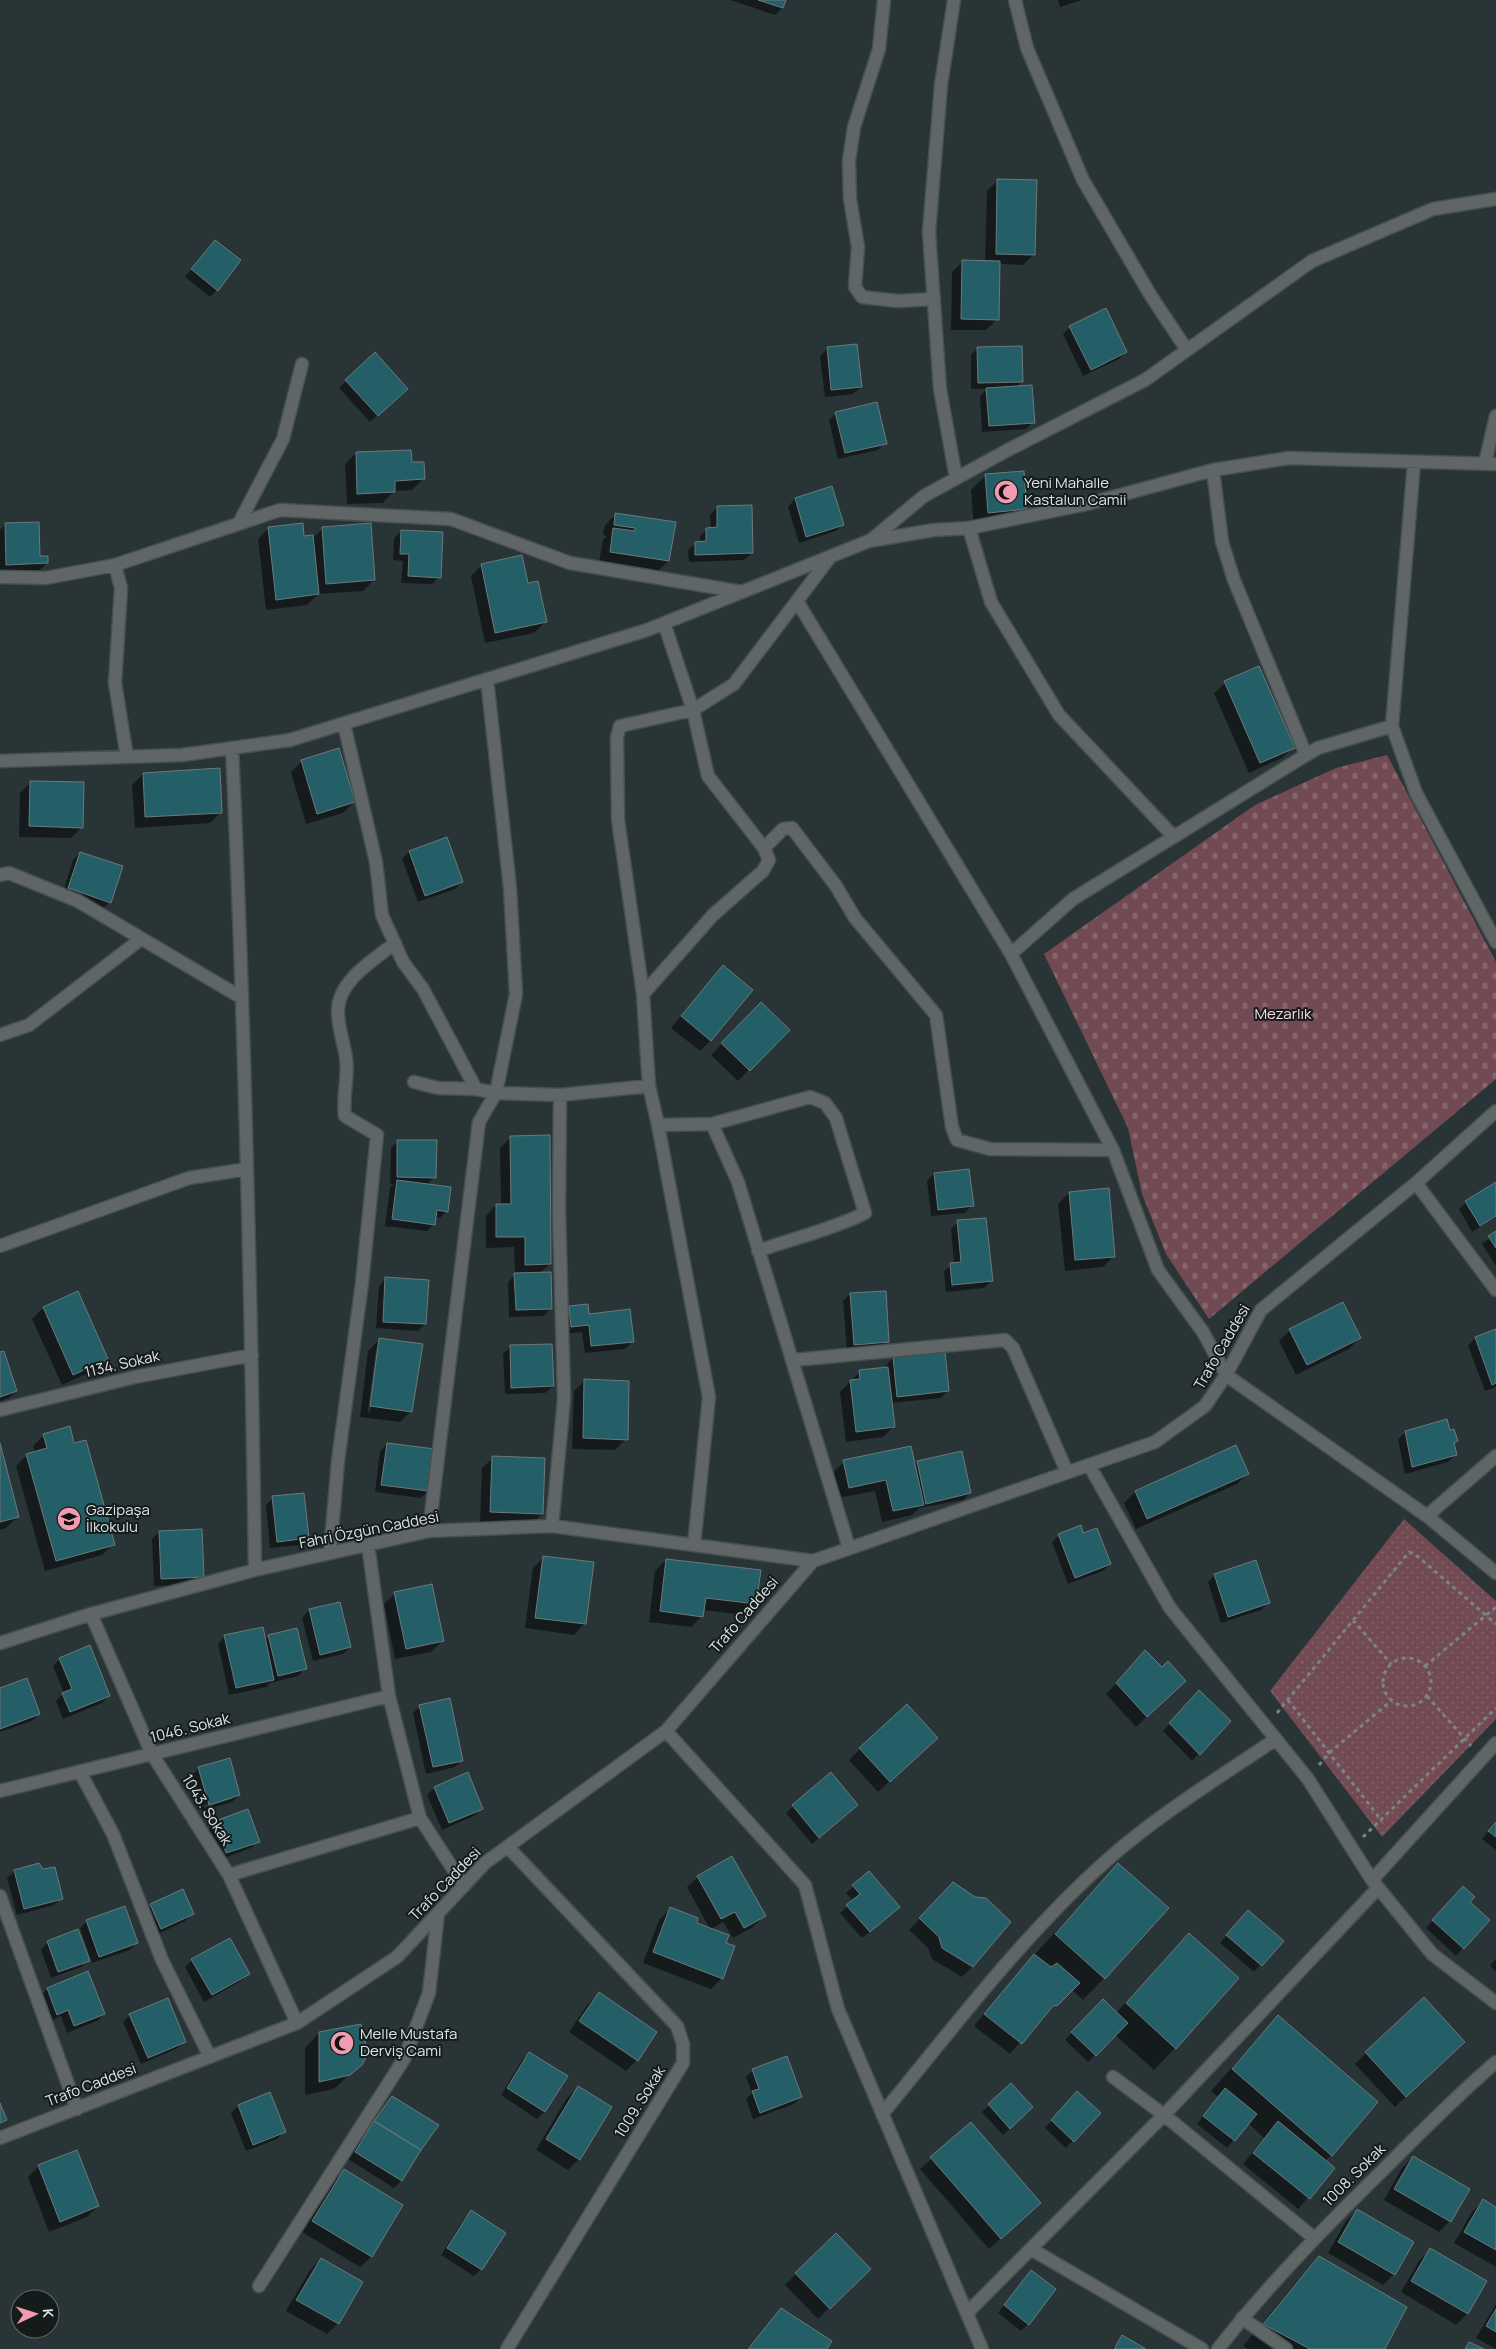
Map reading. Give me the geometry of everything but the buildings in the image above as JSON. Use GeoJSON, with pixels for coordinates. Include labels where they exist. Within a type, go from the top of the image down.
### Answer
{"type":"FeatureCollection","features":[{"type":"Feature","properties":{"kind":"street"},"geometry":{"type":"LineString","coordinates":[[884,0],[879,49],[854,127],[849,161],[850,199],[858,247],[855,287],[862,297],[898,301],[934,298]]}},
{"type":"Feature","properties":{"kind":"street"},"geometry":{"type":"LineString","coordinates":[[954,0],[942,85],[929,232],[940,389],[956,478]]}},
{"type":"Feature","properties":{"kind":"street"},"geometry":{"type":"LineString","coordinates":[[1015,0],[1027,48],[1083,180],[1151,296],[1187,350]]}},
{"type":"Feature","properties":{"kind":"street"},"geometry":{"type":"LineString","coordinates":[[869,541],[924,496],[1144,380],[1312,261],[1433,209],[1496,199]]}},
{"type":"Feature","properties":{"kind":"street"},"geometry":{"type":"LineString","coordinates":[[239,523],[283,439],[302,364]]}},
{"type":"Feature","properties":{"kind":"street"},"geometry":{"type":"LineString","coordinates":[[0,761],[182,755],[290,740],[664,623],[869,541],[934,530],[969,528],[1087,504],[1213,470],[1289,458],[1491,464],[1496,416]]}},
{"type":"Feature","properties":{"kind":"street"},"geometry":{"type":"LineString","coordinates":[[1414,463],[1392,726],[1416,793],[1496,942]]}},
{"type":"Feature","properties":{"kind":"street"},"geometry":{"type":"LineString","coordinates":[[1213,470],[1222,542],[1234,580],[1306,755]]}},
{"type":"Feature","properties":{"kind":"street"},"geometry":{"type":"LineString","coordinates":[[0,577],[46,578],[115,565],[280,510],[451,519],[570,563],[743,592]]}},
{"type":"Feature","properties":{"kind":"street"},"geometry":{"type":"LineString","coordinates":[[969,528],[991,602],[1059,716],[1174,837]]}},
{"type":"Feature","properties":{"kind":"street"},"geometry":{"type":"LineString","coordinates":[[694,1545],[708,1396],[658,1125],[649,1086],[643,994],[618,820],[617,737],[620,726],[694,710],[734,684],[831,556]]}},
{"type":"Feature","properties":{"kind":"street"},"geometry":{"type":"LineString","coordinates":[[115,565],[121,588],[115,683],[127,757]]}},
{"type":"Feature","properties":{"kind":"street"},"geometry":{"type":"LineString","coordinates":[[797,601],[1011,954],[1112,1150],[1158,1270],[1203,1332],[1226,1374],[1427,1516],[1496,1573]]}},
{"type":"Feature","properties":{"kind":"street"},"geometry":{"type":"LineString","coordinates":[[643,994],[713,915],[763,871],[769,860],[764,848],[708,776],[694,710],[664,623]]}},
{"type":"Feature","properties":{"kind":"street"},"geometry":{"type":"LineString","coordinates":[[429,1531],[479,1122],[496,1094],[516,994],[510,888],[487,679]]}},
{"type":"Feature","properties":{"kind":"street"},"geometry":{"type":"LineString","coordinates":[[344,724],[376,862],[382,915],[403,962],[423,989],[476,1089]]}},
{"type":"Feature","properties":{"kind":"street"},"geometry":{"type":"LineString","coordinates":[[1011,954],[1073,899],[1306,755],[1318,748],[1392,726]]}},
{"type":"Feature","properties":{"kind":"street"},"geometry":{"type":"LineString","coordinates":[[232,748],[247,1169],[255,1570]]}},
{"type":"Feature","properties":{"kind":"street"},"geometry":{"type":"LineString","coordinates":[[764,848],[783,829],[792,828],[836,886],[855,918],[936,1015],[952,1127],[957,1140],[990,1149],[1112,1150]]}},
{"type":"Feature","properties":{"kind":"street"},"geometry":{"type":"LineString","coordinates":[[0,875],[9,873],[78,901],[242,998]]}},
{"type":"Feature","properties":{"kind":"street"},"geometry":{"type":"LineString","coordinates":[[0,1035],[29,1025],[141,939]]}},
{"type":"Feature","properties":{"kind":"street"},"geometry":{"type":"LineString","coordinates":[[330,1553],[338,1461],[362,1283],[377,1135],[345,1116],[343,1103],[347,1060],[337,1011],[343,991],[356,974],[395,943]]}},
{"type":"Feature","properties":{"kind":"street"},"geometry":{"type":"LineString","coordinates":[[414,1082],[438,1088],[476,1089],[496,1094],[560,1095],[649,1086]]}},
{"type":"Feature","properties":{"kind":"street"},"geometry":{"type":"LineString","coordinates":[[552,1526],[564,1399],[559,1211],[560,1095]]}},
{"type":"Feature","properties":{"kind":"street"},"geometry":{"type":"LineString","coordinates":[[658,1125],[712,1124],[810,1097],[825,1103],[836,1118],[865,1213],[848,1222],[794,1237],[758,1251]]}},
{"type":"Feature","properties":{"kind":"street","name":"Trafo Caddesi"},"geometry":{"type":"LineString","coordinates":[[0,2138],[297,2023],[397,1957],[485,1863],[666,1731],[813,1561],[1155,1442],[1205,1406],[1226,1374],[1261,1310],[1416,1183],[1496,1111]]}},
{"type":"Feature","properties":{"kind":"street"},"geometry":{"type":"LineString","coordinates":[[712,1124],[738,1182],[758,1251],[794,1360],[849,1548]]}},
{"type":"Feature","properties":{"kind":"street"},"geometry":{"type":"LineString","coordinates":[[0,1246],[189,1178],[247,1169]]}},
{"type":"Feature","properties":{"kind":"street"},"geometry":{"type":"LineString","coordinates":[[1416,1183],[1496,1290]]}},
{"type":"Feature","properties":{"kind":"street"},"geometry":{"type":"LineString","coordinates":[[794,1360],[1005,1340],[1013,1348],[1067,1472]]}},
{"type":"Feature","properties":{"kind":"street","name":"1134. Sokak"},"geometry":{"type":"LineString","coordinates":[[0,1410],[135,1377],[252,1355]]}},
{"type":"Feature","properties":{"kind":"street"},"geometry":{"type":"LineString","coordinates":[[1427,1516],[1496,1456]]}},
{"type":"Feature","properties":{"kind":"street"},"geometry":{"type":"LineString","coordinates":[[1089,1465],[1170,1608],[1308,1780],[1375,1884],[1432,1954],[1496,2002]]}},
{"type":"Feature","properties":{"kind":"street","name":"Fahri Özgün Caddesi"},"geometry":{"type":"LineString","coordinates":[[0,1643],[91,1614],[255,1570],[429,1531],[552,1526],[813,1561]]}},
{"type":"Feature","properties":{"kind":"street"},"geometry":{"type":"LineString","coordinates":[[368,1545],[389,1696],[420,1818],[464,1886]]}},
{"type":"Feature","properties":{"kind":"street","name":"1043. Sokak"},"geometry":{"type":"LineString","coordinates":[[91,1614],[152,1754],[229,1875],[297,2023]]}},
{"type":"Feature","properties":{"kind":"street","name":"1046. Sokak"},"geometry":{"type":"LineString","coordinates":[[0,1791],[389,1696]]}},
{"type":"Feature","properties":{"kind":"street"},"geometry":{"type":"LineString","coordinates":[[666,1731],[805,1885],[838,2009],[982,2349]]}},
{"type":"Feature","properties":{"kind":"street"},"geometry":{"type":"LineString","coordinates":[[882,2114],[1027,1938],[1106,1861],[1161,1816],[1276,1740]]}},
{"type":"Feature","properties":{"kind":"street"},"geometry":{"type":"LineString","coordinates":[[967,2313],[1164,2116],[1375,1884],[1481,1758],[1496,1743]]}},
{"type":"Feature","properties":{"kind":"street"},"geometry":{"type":"LineString","coordinates":[[80,1772],[113,1834],[162,1960],[210,2057]]}},
{"type":"Feature","properties":{"kind":"street"},"geometry":{"type":"LineString","coordinates":[[229,1875],[420,1818]]}},
{"type":"Feature","properties":{"kind":"street","name":"1009. Sokak"},"geometry":{"type":"LineString","coordinates":[[507,2349],[683,2063],[683,2044],[677,2026],[508,1847]]}},
{"type":"Feature","properties":{"kind":"street"},"geometry":{"type":"LineString","coordinates":[[0,1896],[76,2108]]}},
{"type":"Feature","properties":{"kind":"street"},"geometry":{"type":"LineString","coordinates":[[259,2286],[404,2059],[429,1993],[438,1914]]}},
{"type":"Feature","properties":{"kind":"street","name":"1008. Sokak"},"geometry":{"type":"LineString","coordinates":[[1218,2349],[1242,2318],[1314,2238],[1465,2088],[1496,2062]]}},
{"type":"Feature","properties":{"kind":"street"},"geometry":{"type":"LineString","coordinates":[[1113,2077],[1314,2238]]}},
{"type":"Feature","properties":{"kind":"street"},"geometry":{"type":"LineString","coordinates":[[1031,2249],[1202,2349]]}},
{"type":"Feature","properties":{"kind":"street"},"geometry":{"type":"LineString","coordinates":[[1242,2318],[1286,2349]]}},
{"type":"Feature","properties":{"kind":"path"},"geometry":{"type":"LineString","coordinates":[[1265,1726],[1409,1552],[1416,1555],[1496,1624]]}},
{"type":"Feature","properties":{"kind":"path"},"geometry":{"type":"LineString","coordinates":[[1425,1666],[1496,1606]]}},
{"type":"Feature","properties":{"kind":"path"},"geometry":{"type":"LineString","coordinates":[[1353,1620],[1390,1664]]}},
{"type":"Feature","properties":{"kind":"path"},"geometry":{"type":"LineString","coordinates":[[1404,1658],[1412,1658],[1425,1666],[1431,1681],[1427,1696],[1421,1702],[1406,1707],[1391,1701],[1382,1687],[1385,1671],[1390,1664],[1404,1658]]}},
{"type":"Feature","properties":{"kind":"path"},"geometry":{"type":"LineString","coordinates":[[1427,1696],[1481,1758]]}},
{"type":"Feature","properties":{"kind":"path"},"geometry":{"type":"LineString","coordinates":[[1288,1700],[1382,1821]]}},
{"type":"Feature","properties":{"kind":"path"},"geometry":{"type":"LineString","coordinates":[[1308,1780],[1329,1753],[1391,1701]]}},
{"type":"Feature","properties":{"kind":"path"},"geometry":{"type":"LineString","coordinates":[[1352,1848],[1382,1821],[1496,1708]]}},
{"type":"Feature","properties":{"kind":"green space","name":"Mezarlık"},"geometry":{"type":"Polygon","coordinates":[[[1387,755],[1496,962],[1496,1079],[1209,1319],[1166,1254],[1142,1194],[1128,1128],[1044,954],[1255,805],[1336,768],[1387,755]]]}},
{"type":"Feature","properties":{"kind":"green space"},"geometry":{"type":"Polygon","coordinates":[[[1404,1519],[1496,1601],[1496,1719],[1382,1837],[1270,1691],[1404,1519]]]}},
{"type":"Feature","properties":{"kind":"place","name":"Yeni Mahalle Kastalun Camii"},"geometry":{"type":"Point","coordinates":[1006,492]}},
{"type":"Feature","properties":{"kind":"place","name":"Gazipaşa İlkokulu"},"geometry":{"type":"Point","coordinates":[69,1519]}},
{"type":"Feature","properties":{"kind":"place","name":"Melle Mustafa Derviş Cami"},"geometry":{"type":"Point","coordinates":[342,2043]}}]}
